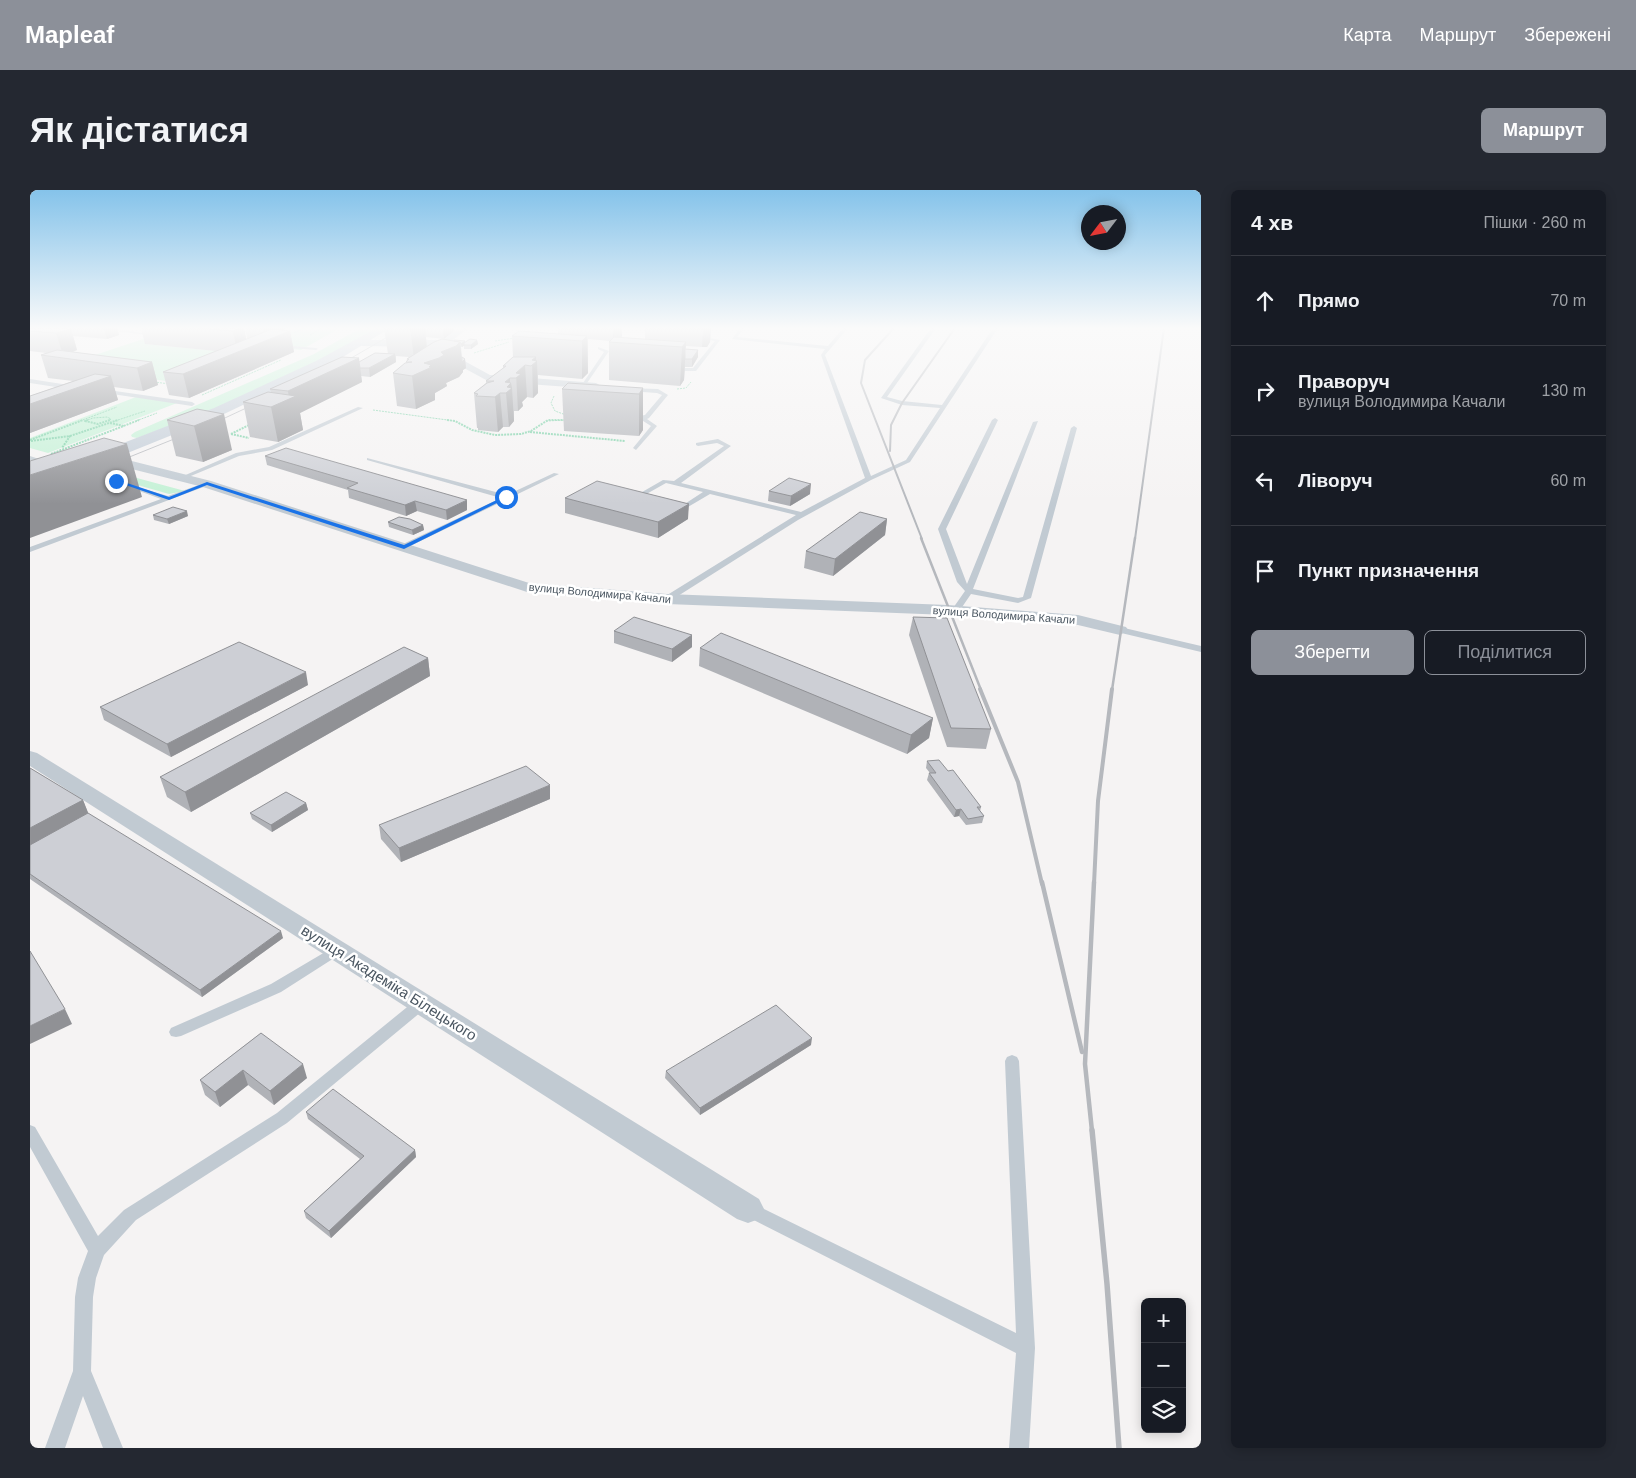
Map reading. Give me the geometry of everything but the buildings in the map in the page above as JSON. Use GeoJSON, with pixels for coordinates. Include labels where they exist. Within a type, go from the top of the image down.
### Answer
{"type":"FeatureCollection","features":[{"type":"Feature","properties":{"kind":"main road"},"geometry":{"type":"LineString","coordinates":[[30,484],[104,458],[271,387]]}},
{"type":"Feature","properties":{"kind":"main road"},"geometry":{"type":"LineString","coordinates":[[165,415],[206,398]]}},
{"type":"Feature","properties":{"kind":"street"},"geometry":{"type":"LineString","coordinates":[[596,387],[620,390]]}},
{"type":"Feature","properties":{"kind":"street","name":"вулиця Володимира Качали"},"geometry":{"type":"LineString","coordinates":[[82,453],[184,477],[527,587],[667,599],[955,611],[1078,620],[1120,630]]}},
{"type":"Feature","properties":{"kind":"street","name":"вулиця Академіка Білецького"},"geometry":{"type":"LineString","coordinates":[[30,757],[748,1208]]}},
{"type":"Feature","properties":{"kind":"lane"},"geometry":{"type":"LineString","coordinates":[[69,387],[84,389]]}},
{"type":"Feature","properties":{"kind":"lane"},"geometry":{"type":"LineString","coordinates":[[835,387],[869,479]]}},
{"type":"Feature","properties":{"kind":"lane"},"geometry":{"type":"LineString","coordinates":[[892,387],[884,398],[902,403],[944,407]]}},
{"type":"Feature","properties":{"kind":"lane"},"geometry":{"type":"LineString","coordinates":[[667,599],[801,514],[908,461],[957,387]]}},
{"type":"Feature","properties":{"kind":"lane"},"geometry":{"type":"LineString","coordinates":[[92,390],[192,404]]}},
{"type":"Feature","properties":{"kind":"lane"},"geometry":{"type":"LineString","coordinates":[[620,390],[658,392],[665,395],[647,417],[624,417]]}},
{"type":"Feature","properties":{"kind":"lane"},"geometry":{"type":"LineString","coordinates":[[184,477],[238,454],[267,450],[360,408]]}},
{"type":"Feature","properties":{"kind":"lane"},"geometry":{"type":"LineString","coordinates":[[636,448],[654,426],[643,418]]}},
{"type":"Feature","properties":{"kind":"lane"},"geometry":{"type":"LineString","coordinates":[[994,420],[942,529],[961,582],[969,591],[1018,601],[1027,598],[1074,428]]}},
{"type":"Feature","properties":{"kind":"lane"},"geometry":{"type":"LineString","coordinates":[[955,611],[969,591],[1036,422]]}},
{"type":"Feature","properties":{"kind":"lane"},"geometry":{"type":"LineString","coordinates":[[675,484],[728,446],[718,441],[698,444]]}},
{"type":"Feature","properties":{"kind":"lane"},"geometry":{"type":"LineString","coordinates":[[369,459],[506,497]]}},
{"type":"Feature","properties":{"kind":"lane"},"geometry":{"type":"LineString","coordinates":[[404,547],[556,474]]}},
{"type":"Feature","properties":{"kind":"lane"},"geometry":{"type":"LineString","coordinates":[[116,481],[169,499]]}},
{"type":"Feature","properties":{"kind":"lane"},"geometry":{"type":"LineString","coordinates":[[640,503],[631,501],[666,481],[801,514]]}},
{"type":"Feature","properties":{"kind":"lane"},"geometry":{"type":"LineString","coordinates":[[30,550],[207,484]]}},
{"type":"Feature","properties":{"kind":"lane"},"geometry":{"type":"LineString","coordinates":[[666,510],[675,512],[708,492]]}},
{"type":"Feature","properties":{"kind":"lane"},"geometry":{"type":"LineString","coordinates":[[1120,630],[1201,649]]}},
{"type":"Feature","properties":{"kind":"lane"},"geometry":{"type":"LineString","coordinates":[[176,1032],[276,988],[337,950]]}},
{"type":"Feature","properties":{"kind":"lane"},"geometry":{"type":"LineString","coordinates":[[55,1448],[82,1372],[84,1298],[87,1278],[97,1250],[130,1215],[282,1118],[422,1003]]}},
{"type":"Feature","properties":{"kind":"lane"},"geometry":{"type":"LineString","coordinates":[[1012,1061],[1026,1348],[1019,1448]]}},
{"type":"Feature","properties":{"kind":"lane"},"geometry":{"type":"LineString","coordinates":[[30,1132],[97,1250]]}},
{"type":"Feature","properties":{"kind":"lane"},"geometry":{"type":"LineString","coordinates":[[748,1208],[1026,1348]]}},
{"type":"Feature","properties":{"kind":"lane"},"geometry":{"type":"LineString","coordinates":[[82,1372],[113,1448]]}},
{"type":"Feature","properties":{"kind":"path"},"geometry":{"type":"LineString","coordinates":[[528,432],[548,420],[570,419],[555,411],[551,403],[559,387]]}},
{"type":"Feature","properties":{"kind":"path"},"geometry":{"type":"LineString","coordinates":[[30,440],[146,397]]}},
{"type":"Feature","properties":{"kind":"path"},"geometry":{"type":"LineString","coordinates":[[30,440],[70,436],[174,402]]}},
{"type":"Feature","properties":{"kind":"path"},"geometry":{"type":"LineString","coordinates":[[360,408],[455,421],[472,430],[495,435],[528,432],[641,442]]}},
{"type":"Feature","properties":{"kind":"path"},"geometry":{"type":"LineString","coordinates":[[85,419],[112,419],[109,422]]}},
{"type":"Feature","properties":{"kind":"path"},"geometry":{"type":"LineString","coordinates":[[88,419],[85,423],[109,422],[124,426]]}},
{"type":"Feature","properties":{"kind":"path"},"geometry":{"type":"LineString","coordinates":[[252,424],[231,434],[282,444]]}},
{"type":"Feature","properties":{"kind":"path"},"geometry":{"type":"LineString","coordinates":[[42,458],[70,436]]}},
{"type":"Feature","properties":{"kind":"green space"},"geometry":{"type":"Polygon","coordinates":[[[239,387],[269,387],[253,395],[137,438],[131,435],[239,387]]]}},
{"type":"Feature","properties":{"kind":"green space"},"geometry":{"type":"Polygon","coordinates":[[[136,397],[177,403],[48,453],[30,448],[30,438],[136,397]]]}},
{"type":"Feature","properties":{"kind":"green space"},"geometry":{"type":"Polygon","coordinates":[[[111,471],[185,491],[169,494],[106,476],[30,501],[111,471]]]}},
{"type":"Feature","properties":{"kind":"tram line"},"geometry":{"type":"LineString","coordinates":[[212,424],[257,403]]}},
{"type":"Feature","properties":{"kind":"tram line"},"geometry":{"type":"LineString","coordinates":[[117,462],[184,435]]}},
{"type":"Feature","properties":{"kind":"railway"},"geometry":{"type":"LineString","coordinates":[[862,387],[922,539]]}},
{"type":"Feature","properties":{"kind":"railway"},"geometry":{"type":"LineString","coordinates":[[890,451],[891,425],[902,403],[914,387]]}},
{"type":"Feature","properties":{"kind":"railway"},"geometry":{"type":"LineString","coordinates":[[1135,539],[1156,387]]}},
{"type":"Feature","properties":{"kind":"railway"},"geometry":{"type":"LineString","coordinates":[[921,538],[981,690]]}},
{"type":"Feature","properties":{"kind":"railway"},"geometry":{"type":"LineString","coordinates":[[1112,690],[1135,538]]}},
{"type":"Feature","properties":{"kind":"railway"},"geometry":{"type":"LineString","coordinates":[[980,689],[1018,782],[1042,884]]}},
{"type":"Feature","properties":{"kind":"railway"},"geometry":{"type":"LineString","coordinates":[[1094,884],[1098,801],[1112,689]]}},
{"type":"Feature","properties":{"kind":"railway"},"geometry":{"type":"LineString","coordinates":[[1042,882],[1082,1052]]}},
{"type":"Feature","properties":{"kind":"railway"},"geometry":{"type":"LineString","coordinates":[[1092,1131],[1085,1064],[1094,882]]}},
{"type":"Feature","properties":{"kind":"railway"},"geometry":{"type":"LineString","coordinates":[[1092,1130],[1107,1284],[1119,1448]]}},
{"type":"Feature","properties":{"kind":"route"},"geometry":{"type":"LineString","coordinates":[[116,481],[169,499],[207,484],[404,547],[506,497]]}}]}
